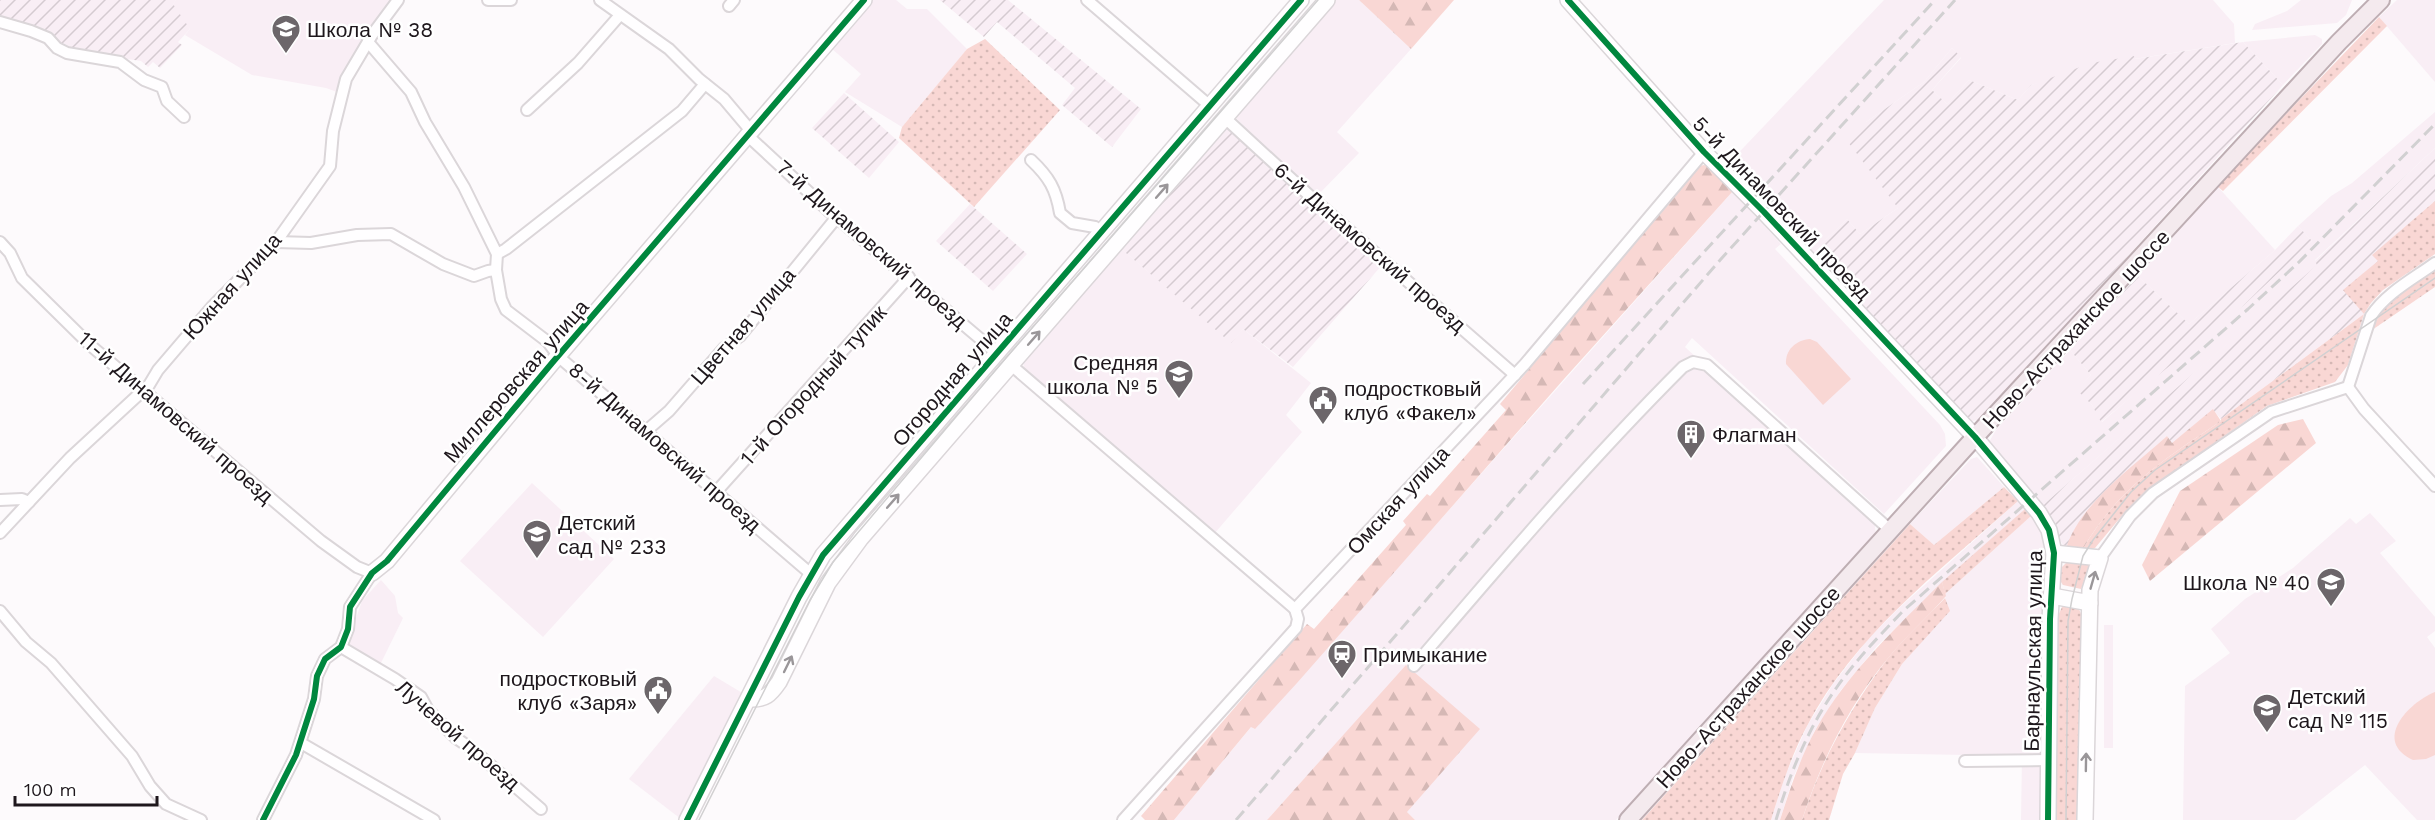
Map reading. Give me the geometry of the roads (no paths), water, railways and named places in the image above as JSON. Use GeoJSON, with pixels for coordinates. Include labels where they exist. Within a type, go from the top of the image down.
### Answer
{"type":"FeatureCollection","features":[{"type":"Feature","properties":{"kind":"main road","name":"Ново-Астраханское шоссе"},"geometry":{"type":"LineString","coordinates":[[1628,820],[1975,437],[2339,42],[2381,0]]}},
{"type":"Feature","properties":{"kind":"street","name":"Южная улица"},"geometry":{"type":"LineString","coordinates":[[0,533],[70,458],[144,390],[158,370],[211,308],[276,242],[330,166],[333,131],[341,94],[350,71],[398,0]]}},
{"type":"Feature","properties":{"kind":"street"},"geometry":{"type":"LineString","coordinates":[[488,0],[511,0]]}},
{"type":"Feature","properties":{"kind":"street","name":"7-й Динамовский проезд"},"geometry":{"type":"LineString","coordinates":[[600,0],[669,49],[724,99],[749,133],[837,217],[997,353]]}},
{"type":"Feature","properties":{"kind":"street","name":"Миллеровская улица"},"geometry":{"type":"LineString","coordinates":[[263,820],[301,743],[314,699],[317,676],[326,659],[341,647],[348,628],[350,607],[372,573],[387,561],[864,0]]}},
{"type":"Feature","properties":{"kind":"street"},"geometry":{"type":"LineString","coordinates":[[1087,0],[1209,106]]}},
{"type":"Feature","properties":{"kind":"street","name":"Огородная улица"},"geometry":{"type":"LineString","coordinates":[[687,820],[811,574],[823,555],[1301,0]]}},
{"type":"Feature","properties":{"kind":"street","name":"Огородная улица"},"geometry":{"type":"LineString","coordinates":[[749,699],[770,696],[839,566],[1327,0]]}},
{"type":"Feature","properties":{"kind":"street","name":"5-й Динамовский проезд"},"geometry":{"type":"LineString","coordinates":[[1568,0],[1704,152],[1764,212],[1975,437]]}},
{"type":"Feature","properties":{"kind":"street"},"geometry":{"type":"LineString","coordinates":[[527,110],[578,63],[620,15]]}},
{"type":"Feature","properties":{"kind":"street"},"geometry":{"type":"LineString","coordinates":[[0,22],[48,38],[57,48],[67,53],[120,62],[144,80],[162,87],[167,102],[183,117]]}},
{"type":"Feature","properties":{"kind":"street","name":"8-й Динамовский проезд"},"geometry":{"type":"LineString","coordinates":[[368,42],[411,92],[425,122],[464,187],[497,254],[496,270],[501,299],[506,310],[548,342],[559,357],[811,574]]}},
{"type":"Feature","properties":{"kind":"street"},"geometry":{"type":"LineString","coordinates":[[497,254],[682,111],[705,84]]}},
{"type":"Feature","properties":{"kind":"street","name":"6-й Динамовский проезд"},"geometry":{"type":"LineString","coordinates":[[1225,118],[1311,197],[1515,375]]}},
{"type":"Feature","properties":{"kind":"street","name":"Омская улица"},"geometry":{"type":"LineString","coordinates":[[1295,609],[1515,375],[1704,152]]}},
{"type":"Feature","properties":{"kind":"street"},"geometry":{"type":"LineString","coordinates":[[1031,160],[1048,176],[1058,200],[1059,213],[1072,223],[1095,227],[1100,231]]}},
{"type":"Feature","properties":{"kind":"street","name":"Цветная улица"},"geometry":{"type":"LineString","coordinates":[[646,431],[669,411],[724,348],[740,336],[837,217]]}},
{"type":"Feature","properties":{"kind":"street"},"geometry":{"type":"LineString","coordinates":[[276,242],[311,243],[357,235],[391,234],[443,264],[474,276],[496,270]]}},
{"type":"Feature","properties":{"kind":"street","name":"11-й Динамовский проезд"},"geometry":{"type":"LineString","coordinates":[[0,242],[10,253],[22,278],[90,345],[321,541],[357,567],[372,573]]}},
{"type":"Feature","properties":{"kind":"street"},"geometry":{"type":"LineString","coordinates":[[2348,387],[2371,316],[2376,308],[2387,297],[2435,263]]}},
{"type":"Feature","properties":{"kind":"street","name":"1-й Огородный тупик"},"geometry":{"type":"LineString","coordinates":[[716,492],[909,277]]}},
{"type":"Feature","properties":{"kind":"street"},"geometry":{"type":"LineString","coordinates":[[1414,666],[1541,518],[1623,427],[1683,367],[1693,362],[1707,365],[1890,530]]}},
{"type":"Feature","properties":{"kind":"street"},"geometry":{"type":"LineString","coordinates":[[1011,365],[1295,609],[1299,619],[1296,628],[1124,820]]}},
{"type":"Feature","properties":{"kind":"street"},"geometry":{"type":"LineString","coordinates":[[2348,387],[2364,409],[2435,486]]}},
{"type":"Feature","properties":{"kind":"street"},"geometry":{"type":"LineString","coordinates":[[2085,820],[2090,590],[2100,558],[2130,516],[2153,493],[2271,412],[2348,387]]}},
{"type":"Feature","properties":{"kind":"street","name":"Барнаульская улица"},"geometry":{"type":"LineString","coordinates":[[1975,437],[2039,513],[2049,530],[2054,553],[2050,619],[2048,820]]}},
{"type":"Feature","properties":{"kind":"street"},"geometry":{"type":"LineString","coordinates":[[0,500],[22,499],[29,502]]}},
{"type":"Feature","properties":{"kind":"street"},"geometry":{"type":"LineString","coordinates":[[2054,553],[2100,558]]}},
{"type":"Feature","properties":{"kind":"street"},"geometry":{"type":"LineString","coordinates":[[2052,596],[2090,603]]}},
{"type":"Feature","properties":{"kind":"street"},"geometry":{"type":"LineString","coordinates":[[0,611],[26,642],[51,663],[132,756],[150,786],[166,804],[201,820]]}},
{"type":"Feature","properties":{"kind":"street","name":"Лучевой проезд"},"geometry":{"type":"LineString","coordinates":[[341,647],[395,679],[421,698],[428,710],[456,738],[541,808]]}},
{"type":"Feature","properties":{"kind":"street"},"geometry":{"type":"LineString","coordinates":[[301,743],[434,820]]}},
{"type":"Feature","properties":{"kind":"street"},"geometry":{"type":"LineString","coordinates":[[1965,761],[2048,760]]}},
{"type":"Feature","properties":{"kind":"tram line"},"geometry":{"type":"LineString","coordinates":[[699,820],[810,600],[833,562],[1005,359],[1318,0]]}},
{"type":"Feature","properties":{"kind":"tram line"},"geometry":{"type":"LineString","coordinates":[[2066,820],[2068,621],[2083,556],[2093,540],[2131,492],[2155,470],[2435,278]]}},
{"type":"Feature","properties":{"kind":"railway"},"geometry":{"type":"LineString","coordinates":[[1583,384],[1935,0]]}},
{"type":"Feature","properties":{"kind":"railway"},"geometry":{"type":"LineString","coordinates":[[1236,820],[1721,259],[1955,0]]}},
{"type":"Feature","properties":{"kind":"railway"},"geometry":{"type":"LineString","coordinates":[[1776,820],[1787,785],[1817,718],[1860,657],[1903,611],[2248,309],[2298,263],[2435,124]]}},
{"type":"Feature","properties":{"kind":"place","name":"Школа № 38"},"geometry":{"type":"Point","coordinates":[286,54]}},
{"type":"Feature","properties":{"kind":"place","name":"Средняя школа № 5"},"geometry":{"type":"Point","coordinates":[1179,400]}},
{"type":"Feature","properties":{"kind":"place","name":"подростковый клуб «Факел»"},"geometry":{"type":"Point","coordinates":[1323,426]}},
{"type":"Feature","properties":{"kind":"place","name":"Флагман"},"geometry":{"type":"Point","coordinates":[1691,460]}},
{"type":"Feature","properties":{"kind":"place","name":"Детский сад № 233"},"geometry":{"type":"Point","coordinates":[537,560]}},
{"type":"Feature","properties":{"kind":"place","name":"Школа № 40"},"geometry":{"type":"Point","coordinates":[2331,608]}},
{"type":"Feature","properties":{"kind":"place","name":"Примыкание"},"geometry":{"type":"Point","coordinates":[1342,680]}},
{"type":"Feature","properties":{"kind":"place","name":"подростковый клуб «Заря»"},"geometry":{"type":"Point","coordinates":[658,716]}},
{"type":"Feature","properties":{"kind":"place","name":"Детский сад № 115"},"geometry":{"type":"Point","coordinates":[2267,734]}}]}
